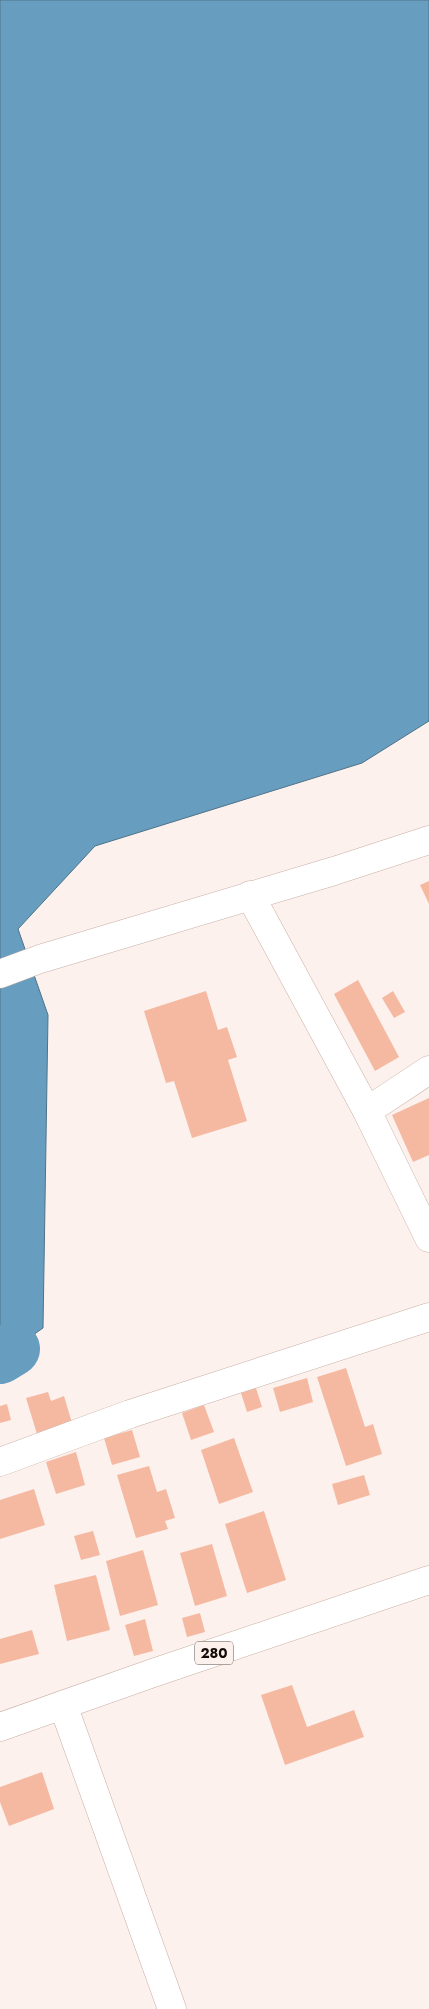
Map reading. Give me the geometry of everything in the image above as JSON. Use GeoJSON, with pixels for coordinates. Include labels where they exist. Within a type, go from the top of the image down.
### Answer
{"type":"FeatureCollection","features":[{"type":"Feature","properties":{"kind":"main road"},"geometry":{"type":"LineString","coordinates":[[0,974],[40,959],[429,840]]}},
{"type":"Feature","properties":{"kind":"main road"},"geometry":{"type":"LineString","coordinates":[[250,895],[367,1111],[429,1238]]}},
{"type":"Feature","properties":{"kind":"main road"},"geometry":{"type":"LineString","coordinates":[[367,1111],[429,1070]]}},
{"type":"Feature","properties":{"kind":"main road"},"geometry":{"type":"LineString","coordinates":[[0,1462],[130,1414],[429,1317]]}},
{"type":"Feature","properties":{"kind":"main road","name":"280"},"geometry":{"type":"LineString","coordinates":[[0,1727],[429,1580]]}},
{"type":"Feature","properties":{"kind":"main road"},"geometry":{"type":"LineString","coordinates":[[63,1705],[172,2009]]}},
{"type":"Feature","properties":{"kind":"water"},"geometry":{"type":"Polygon","coordinates":[[[0,0],[429,0],[429,721],[362,763],[95,846],[18,929],[48,1015],[43,1328],[13,1349],[0,1348],[0,0]]]}},
{"type":"Feature","properties":{"kind":"building"},"geometry":{"type":"Polygon","coordinates":[[[429,881],[429,904],[420,885],[429,881]]]}},
{"type":"Feature","properties":{"kind":"building"},"geometry":{"type":"Polygon","coordinates":[[[358,980],[399,1057],[375,1071],[334,994],[358,980]]]}},
{"type":"Feature","properties":{"kind":"building"},"geometry":{"type":"Polygon","coordinates":[[[206,991],[218,1030],[227,1027],[237,1057],[228,1060],[247,1121],[192,1138],[174,1081],[166,1083],[144,1011],[206,991]]]}},
{"type":"Feature","properties":{"kind":"building"},"geometry":{"type":"Polygon","coordinates":[[[393,991],[405,1012],[394,1018],[382,998],[393,991]]]}},
{"type":"Feature","properties":{"kind":"building"},"geometry":{"type":"Polygon","coordinates":[[[429,1098],[429,1155],[413,1162],[392,1115],[429,1098]]]}},
{"type":"Feature","properties":{"kind":"building"},"geometry":{"type":"Polygon","coordinates":[[[346,1368],[365,1427],[373,1424],[382,1454],[346,1466],[317,1377],[346,1368]]]}},
{"type":"Feature","properties":{"kind":"building"},"geometry":{"type":"Polygon","coordinates":[[[307,1378],[313,1402],[280,1412],[273,1388],[307,1378]]]}},
{"type":"Feature","properties":{"kind":"building"},"geometry":{"type":"Polygon","coordinates":[[[256,1388],[262,1407],[247,1412],[241,1393],[256,1388]]]}},
{"type":"Feature","properties":{"kind":"building"},"geometry":{"type":"Polygon","coordinates":[[[48,1392],[51,1401],[64,1396],[72,1423],[37,1434],[26,1398],[48,1392]]]}},
{"type":"Feature","properties":{"kind":"building"},"geometry":{"type":"Polygon","coordinates":[[[7,1404],[11,1420],[0,1423],[0,1406],[7,1404]]]}},
{"type":"Feature","properties":{"kind":"building"},"geometry":{"type":"Polygon","coordinates":[[[204,1405],[214,1432],[191,1440],[182,1413],[204,1405]]]}},
{"type":"Feature","properties":{"kind":"building"},"geometry":{"type":"Polygon","coordinates":[[[132,1430],[140,1457],[112,1465],[104,1438],[132,1430]]]}},
{"type":"Feature","properties":{"kind":"building"},"geometry":{"type":"Polygon","coordinates":[[[234,1438],[253,1492],[219,1504],[201,1450],[234,1438]]]}},
{"type":"Feature","properties":{"kind":"building"},"geometry":{"type":"Polygon","coordinates":[[[76,1452],[85,1485],[56,1494],[46,1462],[76,1452]]]}},
{"type":"Feature","properties":{"kind":"building"},"geometry":{"type":"Polygon","coordinates":[[[149,1466],[157,1492],[166,1489],[175,1518],[165,1521],[168,1529],[136,1538],[117,1475],[149,1466]]]}},
{"type":"Feature","properties":{"kind":"building"},"geometry":{"type":"Polygon","coordinates":[[[364,1475],[370,1495],[338,1505],[332,1484],[364,1475]]]}},
{"type":"Feature","properties":{"kind":"building"},"geometry":{"type":"Polygon","coordinates":[[[34,1489],[45,1525],[0,1539],[0,1500],[34,1489]]]}},
{"type":"Feature","properties":{"kind":"building"},"geometry":{"type":"Polygon","coordinates":[[[264,1511],[286,1580],[247,1593],[225,1524],[264,1511]]]}},
{"type":"Feature","properties":{"kind":"building"},"geometry":{"type":"Polygon","coordinates":[[[93,1531],[100,1555],[81,1560],[74,1536],[93,1531]]]}},
{"type":"Feature","properties":{"kind":"building"},"geometry":{"type":"Polygon","coordinates":[[[212,1544],[227,1596],[195,1606],[180,1553],[212,1544]]]}},
{"type":"Feature","properties":{"kind":"building"},"geometry":{"type":"Polygon","coordinates":[[[143,1550],[158,1605],[120,1616],[106,1561],[143,1550]]]}},
{"type":"Feature","properties":{"kind":"building"},"geometry":{"type":"Polygon","coordinates":[[[96,1575],[110,1630],[67,1641],[54,1585],[96,1575]]]}},
{"type":"Feature","properties":{"kind":"building"},"geometry":{"type":"Polygon","coordinates":[[[200,1613],[205,1632],[187,1637],[182,1618],[200,1613]]]}},
{"type":"Feature","properties":{"kind":"building"},"geometry":{"type":"Polygon","coordinates":[[[145,1619],[153,1651],[134,1656],[125,1625],[145,1619]]]}},
{"type":"Feature","properties":{"kind":"building"},"geometry":{"type":"Polygon","coordinates":[[[32,1630],[39,1654],[0,1664],[0,1639],[32,1630]]]}},
{"type":"Feature","properties":{"kind":"building"},"geometry":{"type":"Polygon","coordinates":[[[292,1685],[307,1727],[354,1710],[364,1737],[285,1765],[261,1695],[292,1685]]]}},
{"type":"Feature","properties":{"kind":"building"},"geometry":{"type":"Polygon","coordinates":[[[42,1772],[54,1809],[9,1826],[0,1802],[0,1787],[42,1772]]]}},
{"type":"Feature","properties":{"kind":"waterway"},"geometry":{"type":"LineString","coordinates":[[0,1357],[13,1349]]}}]}
